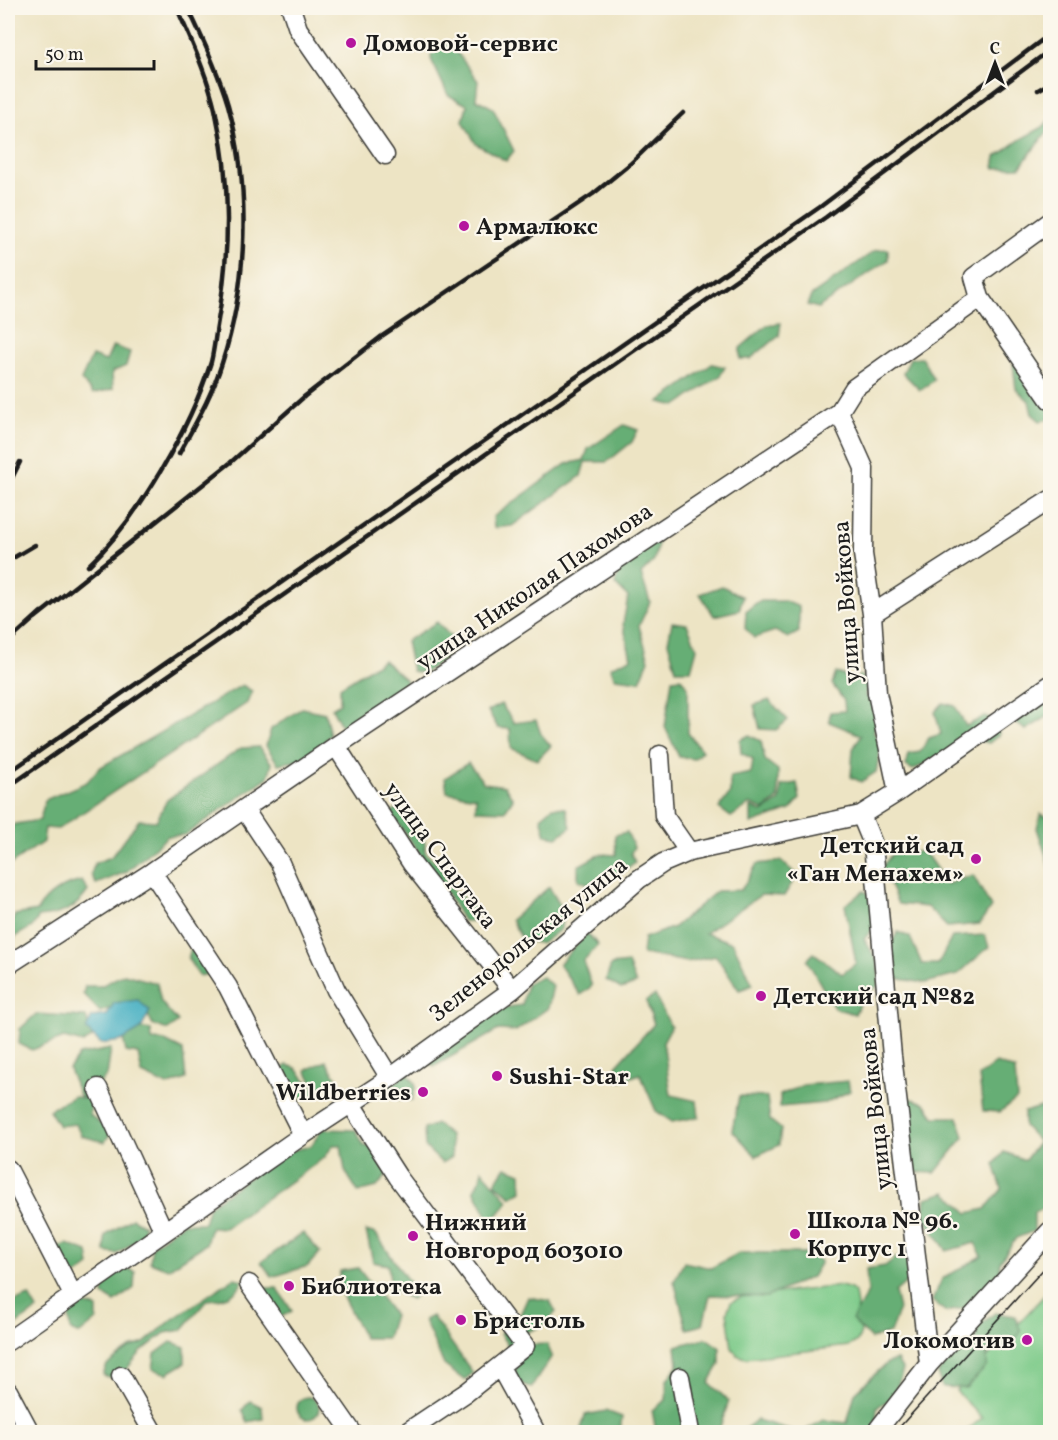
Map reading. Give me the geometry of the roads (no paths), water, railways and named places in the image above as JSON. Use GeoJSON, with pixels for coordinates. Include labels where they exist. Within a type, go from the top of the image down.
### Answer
{"type":"FeatureCollection","features":[{"type":"Feature","properties":{"kind":"street"},"geometry":{"type":"LineString","coordinates":[[291,8],[298,29],[385,155]]}},
{"type":"Feature","properties":{"kind":"street"},"geometry":{"type":"LineString","coordinates":[[1050,222],[974,277],[980,298],[1050,400]]}},
{"type":"Feature","properties":{"kind":"street","name":"улица Николая Пахомова"},"geometry":{"type":"LineString","coordinates":[[8,965],[152,872],[336,746],[839,412],[854,388],[980,298]]}},
{"type":"Feature","properties":{"kind":"street","name":"улица Войкова"},"geometry":{"type":"LineString","coordinates":[[839,412],[864,468],[863,554],[872,614],[877,693],[898,792]]}},
{"type":"Feature","properties":{"kind":"street"},"geometry":{"type":"LineString","coordinates":[[872,614],[1050,500]]}},
{"type":"Feature","properties":{"kind":"street","name":"Зеленодольская улица"},"geometry":{"type":"LineString","coordinates":[[8,1341],[303,1135],[390,1078],[512,990],[639,879],[663,863],[689,852],[861,815],[898,792],[1050,685]]}},
{"type":"Feature","properties":{"kind":"street","name":"улица Спартака"},"geometry":{"type":"LineString","coordinates":[[336,746],[412,864],[512,990]]}},
{"type":"Feature","properties":{"kind":"street"},"geometry":{"type":"LineString","coordinates":[[660,755],[664,816],[689,852]]}},
{"type":"Feature","properties":{"kind":"street"},"geometry":{"type":"LineString","coordinates":[[244,809],[280,863],[336,990],[390,1078]]}},
{"type":"Feature","properties":{"kind":"street","name":"улица Войкова"},"geometry":{"type":"LineString","coordinates":[[861,815],[873,844],[892,1056],[929,1364]]}},
{"type":"Feature","properties":{"kind":"street"},"geometry":{"type":"LineString","coordinates":[[152,872],[228,987],[303,1135]]}},
{"type":"Feature","properties":{"kind":"street"},"geometry":{"type":"LineString","coordinates":[[98,1088],[164,1232]]}},
{"type":"Feature","properties":{"kind":"street"},"geometry":{"type":"LineString","coordinates":[[351,1104],[398,1177],[525,1346],[501,1367],[408,1432]]}},
{"type":"Feature","properties":{"kind":"street"},"geometry":{"type":"LineString","coordinates":[[8,1169],[73,1295]]}},
{"type":"Feature","properties":{"kind":"street"},"geometry":{"type":"LineString","coordinates":[[876,1432],[929,1364],[1050,1231]]}},
{"type":"Feature","properties":{"kind":"street"},"geometry":{"type":"LineString","coordinates":[[249,1284],[352,1432]]}},
{"type":"Feature","properties":{"kind":"street"},"geometry":{"type":"LineString","coordinates":[[501,1367],[536,1432]]}},
{"type":"Feature","properties":{"kind":"street"},"geometry":{"type":"LineString","coordinates":[[121,1376],[153,1432]]}},
{"type":"Feature","properties":{"kind":"street"},"geometry":{"type":"LineString","coordinates":[[680,1377],[690,1432]]}},
{"type":"Feature","properties":{"kind":"street"},"geometry":{"type":"LineString","coordinates":[[8,1391],[30,1432]]}},
{"type":"Feature","properties":{"kind":"water"},"geometry":{"type":"Polygon","coordinates":[[[138,1000],[150,1011],[141,1029],[121,1041],[101,1044],[86,1029],[92,1017],[107,1015],[114,1003],[138,1000]]]}},
{"type":"Feature","properties":{"kind":"tram line"},"geometry":{"type":"LineString","coordinates":[[895,1432],[1050,1262]]}},
{"type":"Feature","properties":{"kind":"railway"},"geometry":{"type":"LineString","coordinates":[[88,566],[126,523],[161,471],[202,388],[214,348],[226,245],[224,163],[212,96],[177,8]]}},
{"type":"Feature","properties":{"kind":"railway"},"geometry":{"type":"LineString","coordinates":[[179,454],[208,398],[222,363],[237,300],[243,234],[240,168],[228,105],[205,43],[188,8]]}},
{"type":"Feature","properties":{"kind":"railway"},"geometry":{"type":"LineString","coordinates":[[8,773],[820,207],[1050,34]]}},
{"type":"Feature","properties":{"kind":"railway"},"geometry":{"type":"LineString","coordinates":[[8,787],[826,217],[1050,50]]}},
{"type":"Feature","properties":{"kind":"railway"},"geometry":{"type":"LineString","coordinates":[[1038,90],[1050,83]]}},
{"type":"Feature","properties":{"kind":"railway"},"geometry":{"type":"LineString","coordinates":[[35,618],[230,463],[305,396],[382,336],[593,194],[630,164],[683,113]]}},
{"type":"Feature","properties":{"kind":"railway"},"geometry":{"type":"LineString","coordinates":[[8,486],[20,462]]}},
{"type":"Feature","properties":{"kind":"railway"},"geometry":{"type":"LineString","coordinates":[[8,561],[35,545]]}},
{"type":"Feature","properties":{"kind":"railway"},"geometry":{"type":"LineString","coordinates":[[8,642],[41,612]]}},
{"type":"Feature","properties":{"kind":"place","name":"Домовой-сервис"},"geometry":{"type":"Point","coordinates":[351,43]}},
{"type":"Feature","properties":{"kind":"place","name":"Армалюкс"},"geometry":{"type":"Point","coordinates":[464,226]}},
{"type":"Feature","properties":{"kind":"place","name":"Детский сад «Ган Менахем»"},"geometry":{"type":"Point","coordinates":[976,859]}},
{"type":"Feature","properties":{"kind":"place","name":"Детский сад №82"},"geometry":{"type":"Point","coordinates":[761,996]}},
{"type":"Feature","properties":{"kind":"place","name":"Sushi-Star"},"geometry":{"type":"Point","coordinates":[497,1076]}},
{"type":"Feature","properties":{"kind":"place","name":"Wildberries"},"geometry":{"type":"Point","coordinates":[423,1092]}},
{"type":"Feature","properties":{"kind":"place","name":"Школа № 96. Корпус 1"},"geometry":{"type":"Point","coordinates":[795,1234]}},
{"type":"Feature","properties":{"kind":"place","name":"Нижний Новгород 603010"},"geometry":{"type":"Point","coordinates":[413,1236]}},
{"type":"Feature","properties":{"kind":"place","name":"Библиотека"},"geometry":{"type":"Point","coordinates":[289,1286]}},
{"type":"Feature","properties":{"kind":"place","name":"Бристоль"},"geometry":{"type":"Point","coordinates":[461,1320]}},
{"type":"Feature","properties":{"kind":"place","name":"Локомотив"},"geometry":{"type":"Point","coordinates":[1027,1340]}}]}
